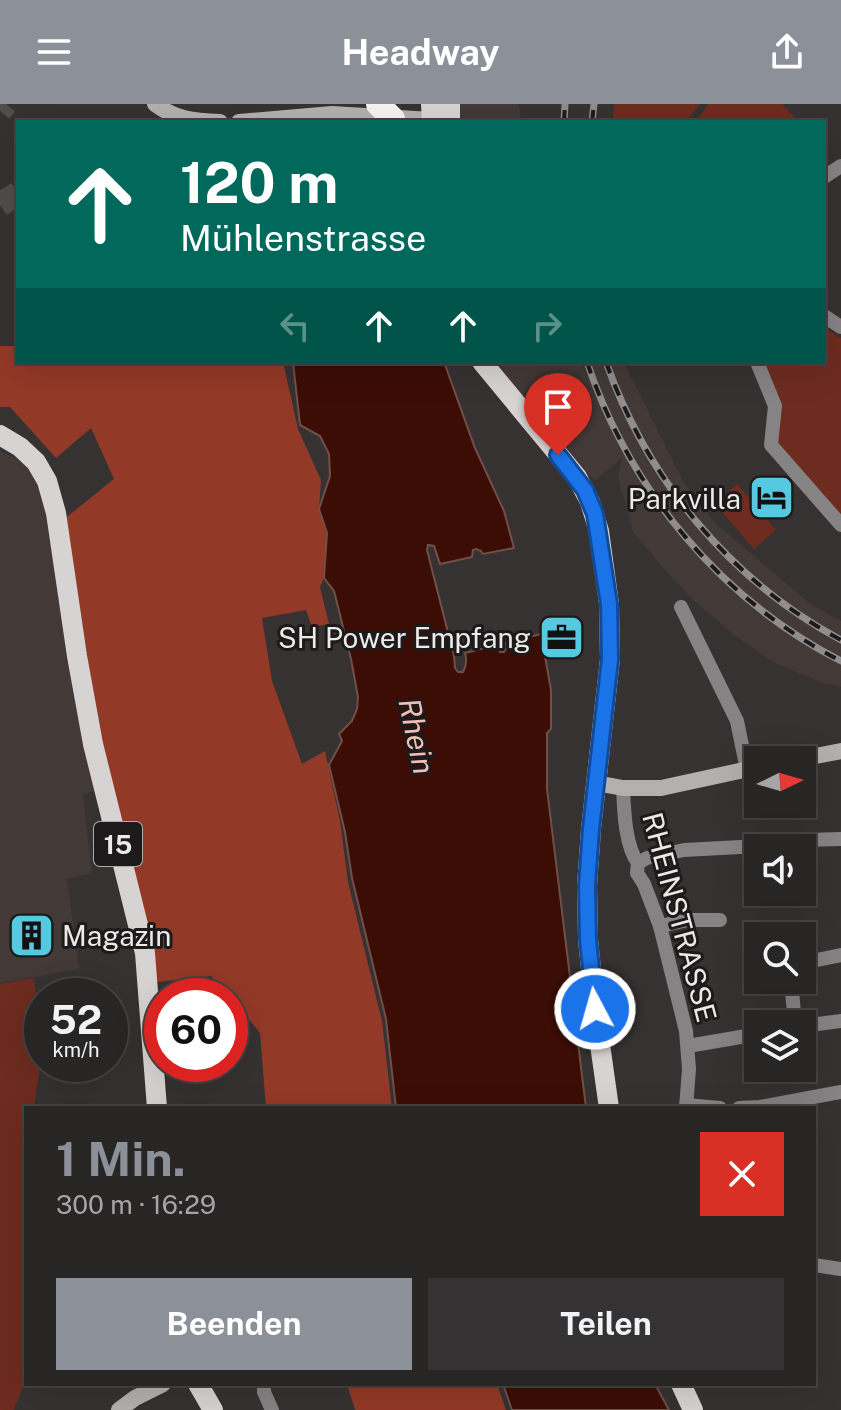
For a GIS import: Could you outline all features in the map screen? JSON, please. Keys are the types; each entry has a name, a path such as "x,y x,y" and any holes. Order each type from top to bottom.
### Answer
{"main road":[{"path":"484,364 577,477 595,514 611,635 587,876 588,939 609,1106"},
{"name":"15","path":"0,435 20,447 36,462 52,495 93,744 145,953 157,1106"},
{"path":"199,1386 213,1410"},
{"path":"682,1386 693,1410"}],"street":[{"path":"160,108 186,120"},
{"path":"258,120 306,115 441,115"},
{"path":"758,364 775,406 771,445 841,525"},
{"path":"681,607 737,721 746,746"},
{"path":"816,756 841,751"},
{"path":"596,783 623,788 661,788 744,770"},
{"name":"RHEINSTRASSE","path":"623,788 632,855 638,863 637,873 660,926 688,1046 686,1106"},
{"path":"638,863 684,850 841,839"},
{"path":"660,926 688,920 720,920"},
{"path":"816,960 841,955"},
{"path":"816,1024 841,1021"},
{"path":"688,1046 744,1036"},
{"path":"765,1106 841,1092"},
{"path":"816,1265 841,1269"},
{"path":"119,1410 159,1386"},
{"path":"264,1386 272,1410"}],"shaded area":[{"path":"459,104 519,104 521,120 460,120"},
{"path":"614,104 700,104 687,120 613,120"},
{"path":"708,104 782,104 797,120 697,120"},
{"path":"826,328 841,338 841,517 776,445 762,364 826,364"},
{"path":"0,346 16,346 16,364 283,364 298,429 321,480 319,509 327,533 324,578 320,587 329,624 312,627 306,610 262,618 272,681 302,764 325,751 340,821 348,882 382,1021 392,1106 266,1106 260,1033 248,1018 248,978 147,978 58,524 114,479 91,428 56,458 10,407 0,407"},
{"path":"491,364 582,364 587,378 584,364 623,364 684,483 716,524 812,605 841,621 841,687 820,682 775,663 733,634 694,601 633,532 618,477 622,458 596,480 573,466"},
{"path":"0,451 41,470 104,787 83,795 92,873 67,879 79,969 0,983"},
{"path":"737,484 776,530 754,549 715,504"},
{"path":"24,980 24,1082 38,1082 34,1106 24,1106 24,1383 14,1410 0,1410 0,984"},
{"path":"348,1386 498,1386 506,1410 355,1410"}],"water":[{"name":"Rhein","path":"293,364 445,364 475,448 504,511 514,548 483,554 476,549 472,557 440,564 434,546 428,545 427,550 458,672 463,672 465,667 465,653 497,645 500,652 504,652 506,643 541,634 551,690 547,789 586,1106 396,1106 386,1019 329,765 342,741 339,734 352,721 358,697 334,591 324,578 327,533 319,509 330,476 329,454 320,436 300,425"},
{"path":"504,1386 656,1386 669,1410 512,1410"}],"pier":[{"path":"167,104 209,110 276,104 357,104 361,120 177,120"}],"tunnel":[{"path":"0,111 6,104"},
{"path":"0,205 16,194"}],"railway":[{"path":"564,120 565,104"},
{"path":"592,120 594,104"},
{"path":"588,364 605,409 628,454 654,497 685,536 719,573 756,606 797,636 841,661"},
{"path":"607,364 645,447 698,523 763,588 841,640"}],"place":[{"name":"Parkvilla","path":"772,498"},
{"name":"SH Power Empfang","path":"562,637"},
{"name":"Magazin","path":"31,935"}],"route":[{"path":"558,455 577,477 595,514 609,604 610,659 587,886 588,939 595,1009"}]}
